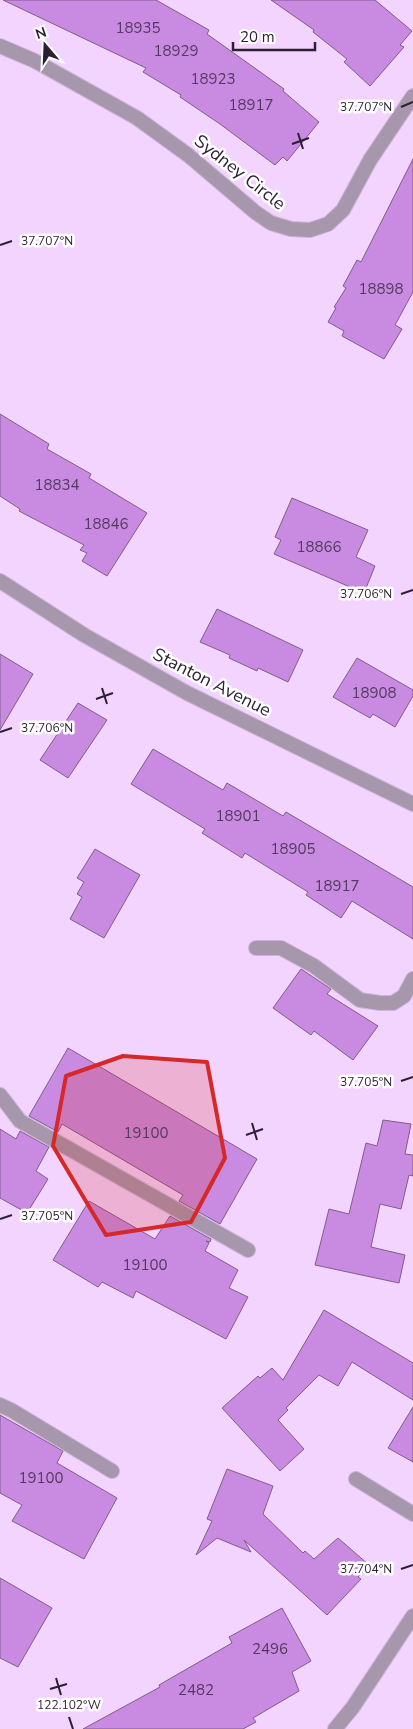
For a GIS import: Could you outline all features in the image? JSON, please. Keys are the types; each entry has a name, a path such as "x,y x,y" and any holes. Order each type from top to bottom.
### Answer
{"street":[{"name":"Sydney Circle","path":"0,46 35,61 136,118 188,154 255,212 271,223 291,229 310,230 328,224 343,210 370,160 413,96"},
{"name":"Stanton Avenue","path":"0,581 84,635 187,693 413,804"},
{"path":"256,948 281,948 314,966 360,1000 393,1003 404,996 413,979"},
{"path":"0,1095 20,1121 248,1250"},
{"path":"0,1405 112,1471"},
{"path":"356,1479 413,1514"},
{"path":"336,1729 353,1707 413,1616"}],"highlighted area":[{"path":"123,1056 207,1062 225,1158 191,1222 106,1235 53,1146 66,1076"}],"building":[{"path":"3,0 156,0 209,30 207,34 284,89 283,91 319,122 287,161 283,157 275,165 180,97 181,95 143,72 146,68"},
{"path":"271,0 375,0 412,31 400,45 404,47 370,86 344,62 347,59 313,32 314,30"},
{"path":"413,159 413,292 395,325 402,329 384,359 342,336 344,331 328,322 336,308 334,307 346,288 343,286 357,260 361,262"},
{"path":"0,414 49,444 47,449 91,474 89,478 147,513 107,576 82,561 87,553 80,550 84,545 19,511 20,509 0,496"},
{"path":"292,498 368,530 356,557 375,566 364,593 274,554 281,540 275,537"},
{"path":"217,609 303,650 288,682 258,668 257,671 229,658 230,655 200,642"},
{"path":"0,654 33,674 0,730"},
{"path":"357,658 413,690 413,696 395,727 373,714 370,718 333,697"},
{"path":"78,703 107,720 68,778 40,760"},
{"path":"153,749 223,790 227,783 283,816 286,812 413,887 413,939 352,901 341,918 306,895 308,892 245,853 242,858 202,833 205,829 131,784"},
{"path":"95,849 140,875 104,938 70,919 82,897 77,894 84,882 77,878"},
{"path":"301,969 331,989 327,994 378,1026 353,1060 314,1031 311,1035 273,1008"},
{"path":"68,1048 257,1159 220,1224 179,1201 183,1195 62,1124 58,1132 29,1116"},
{"path":"383,1120 411,1124 405,1154 413,1155 413,1176 409,1175 401,1209 380,1204 371,1247 405,1255 399,1283 315,1265 329,1209 349,1214 366,1143 377,1146"},
{"path":"0,1129 16,1139 20,1131 49,1147 36,1171 48,1179 27,1213 0,1198"},
{"path":"89,1201 155,1239 170,1216 211,1239 210,1242 206,1241 209,1243 205,1251 238,1270 229,1288 248,1297 226,1339 136,1291 133,1298 102,1282 98,1287 53,1260"},
{"path":"324,1310 413,1363 413,1400 352,1362 338,1386 319,1375 286,1408 288,1410 278,1420 304,1449 280,1471 222,1408 258,1376 260,1378 272,1368 283,1380"},
{"path":"413,1407 413,1462 388,1448"},
{"path":"0,1415 63,1451 57,1463 117,1498 84,1559 12,1521 22,1505 0,1493"},
{"path":"227,1469 273,1486 263,1514 303,1553 305,1551 314,1559 338,1538 369,1565 358,1577 361,1579 327,1615 244,1540 251,1552 217,1538 196,1555 212,1521 207,1519"},
{"path":"0,1578 52,1608 18,1667 0,1658"},
{"path":"282,1608 311,1661 292,1672 299,1691 253,1718 256,1722 243,1729 83,1729 160,1687 159,1685 232,1643 229,1637"}]}
